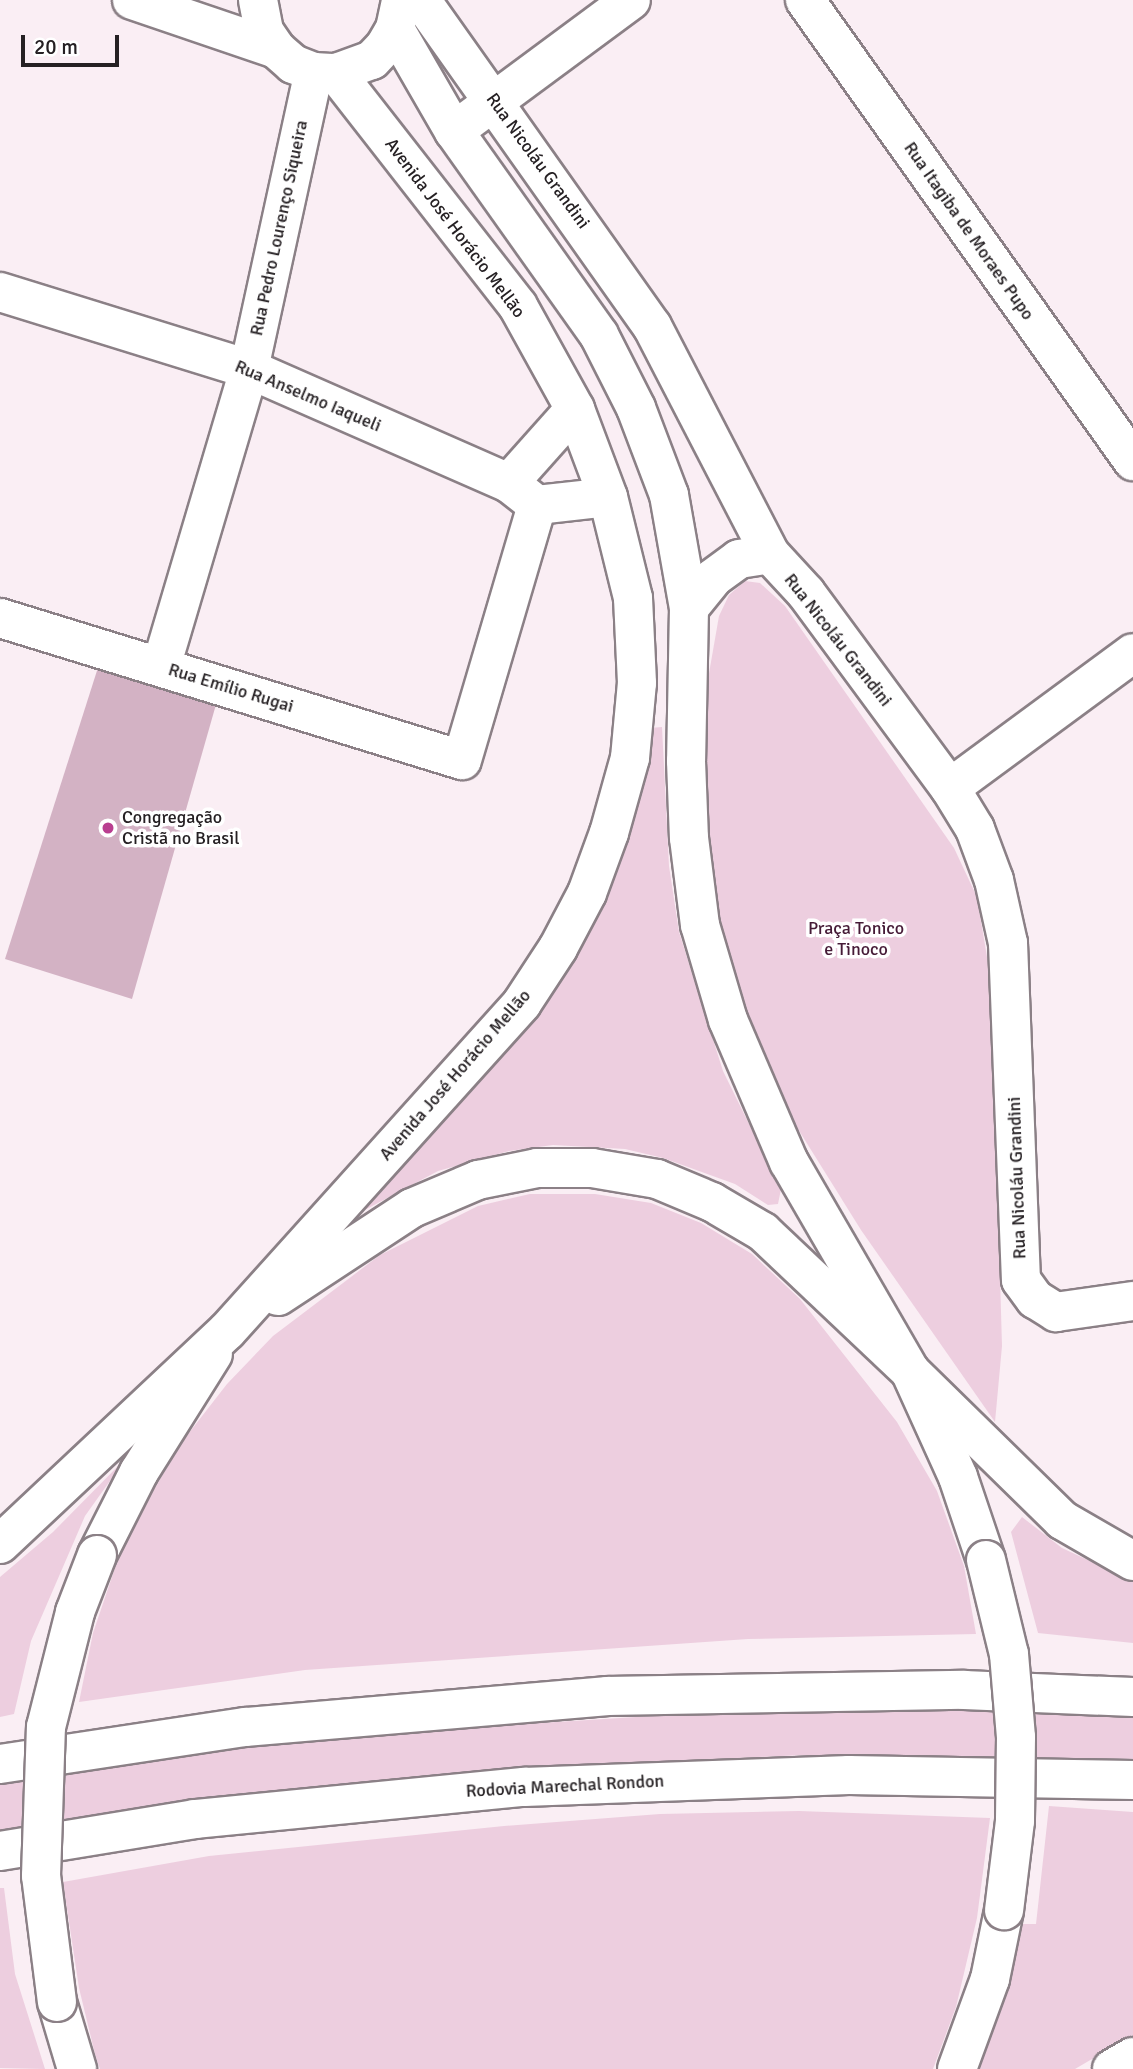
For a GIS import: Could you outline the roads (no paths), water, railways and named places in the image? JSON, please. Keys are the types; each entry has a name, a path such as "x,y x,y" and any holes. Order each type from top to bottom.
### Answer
{"main road":[{"path":"132,0 276,49"},
{"path":"258,0 264,31 276,49 293,64 325,73 372,60 398,15"},
{"name":"Rua Nicoláu Grandini","path":"421,0 652,326 769,554 806,593 950,788 975,829 994,880 1008,943 1021,1280 1035,1299 1056,1312 1133,1301"},
{"path":"454,131 631,0"},
{"name":"Rua Itagiba de Moraes Pupo","path":"805,0 1133,461"},
{"path":"398,15 454,131 599,335 636,408 669,495 689,608 688,812 700,925 728,1020 774,1130 911,1371 958,1477 986,1560 1009,1654 1016,1737 1015,1821 1004,1910 990,1979 957,2069"},
{"name":"Rua Pedro Lourenço Siqueira","path":"161,667 248,369 325,73"},
{"name":"Avenida José Horácio Mellão","path":"227,1331 522,1003 587,893 630,758 637,683 633,598 608,497 575,409 518,306 325,73"},
{"name":"Rua Anselmo Iaqueli","path":"0,292 248,369 523,494"},
{"path":"575,409 523,494 608,497"},
{"name":"Rua Emílio Rugai","path":"0,618 462,760 523,494"},
{"path":"689,608 713,578 739,559 769,554"},
{"path":"950,788 1133,653"},
{"path":"0,1544 227,1331 412,1208 478,1180 537,1168 592,1168 657,1179 712,1202 763,1232 911,1371 1062,1520 1133,1561"},
{"path":"77,2069 57,2002 41,1876 46,1727 75,1612 97,1555 139,1472 227,1331"},
{"path":"0,1764 246,1727 607,1696 964,1690 1133,1697"},
{"name":"Rodovia Marechal Rondon","path":"0,1851 195,1819 524,1787 849,1775 1133,1780"},
{"path":"1112,2069 1133,2057"}],"place":[{"name":"Congregação Cristã no Brasil","path":"108,828"}],"park label":[{"name":"Praça Tonico e Tinoco","path":"856,939"}]}
